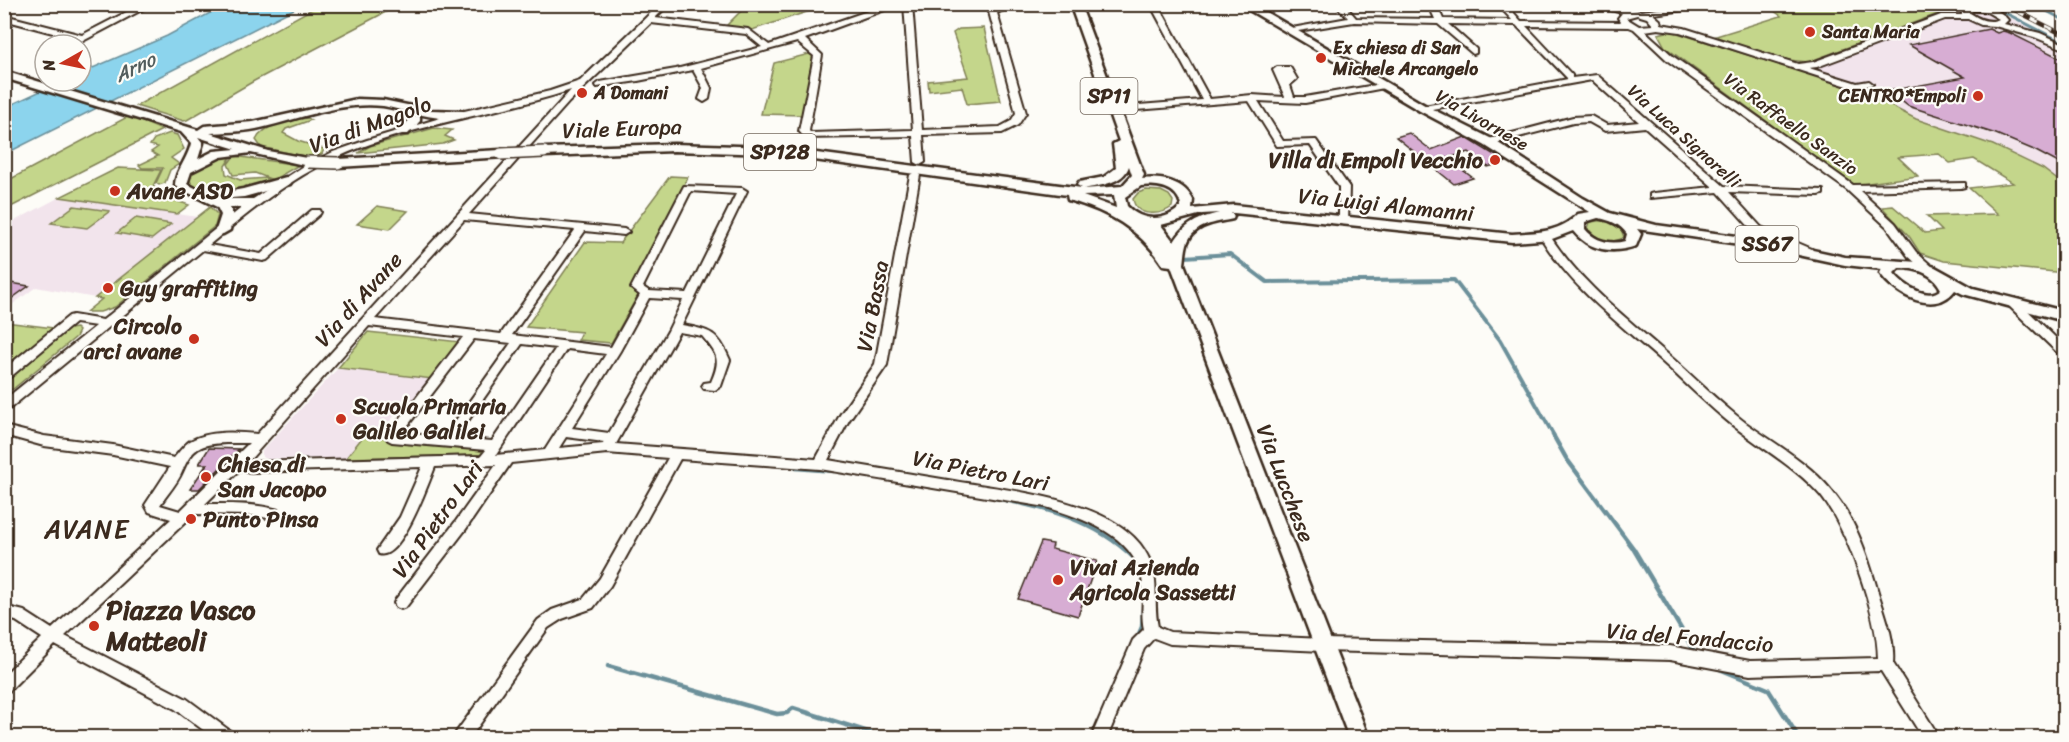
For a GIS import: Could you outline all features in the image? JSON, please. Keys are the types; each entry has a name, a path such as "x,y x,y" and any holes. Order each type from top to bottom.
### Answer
{"main road":[{"name":"SP11","path":"1075,4 1138,175 1119,197 1120,206"},
{"name":"Via Livornese","path":"1244,4 1424,109 1488,142 1572,197 1606,216"},
{"name":"SP128","path":"4,74 180,126"},
{"path":"180,126 208,130 233,129 357,102 409,107 430,118"},
{"path":"409,107 416,119"},
{"name":"SP128","path":"1014,183 1085,185 1095,184 1117,174 1122,169 1124,160 1113,120 1114,110"},
{"path":"404,132 416,119 463,114"},
{"path":"257,151 250,143 253,136 279,120"},
{"path":"180,126 197,143 196,155 181,177 181,186 203,196 225,201 254,203"},
{"name":"Viale Europa","path":"180,126 257,151 308,162 338,163 656,147 751,149 1072,190 1110,192 1128,187"},
{"path":"188,169 218,154 236,150 257,151"},
{"path":"225,201 286,181"},
{"path":"1128,187 1158,182 1181,192"},
{"name":"SP128","path":"1014,183 1102,206 1137,226 1152,238 1162,252 1191,304"},
{"name":"Viale Europa","path":"1072,190 1120,206"},
{"name":"Via Luigi Alamanni","path":"1181,192 1234,209"},
{"name":"Via Lucchese","path":"1181,192 1185,196 1187,206 1168,231 1170,246 1359,738"},
{"path":"223,230 227,215 225,201"},
{"name":"Via Lucchese","path":"1120,206 1129,215 1157,229 1170,246"},
{"name":"Via Luigi Alamanni","path":"1177,217 1202,210 1234,209 1480,236 1592,241"},
{"path":"1182,279 1179,247 1183,235 1192,227 1221,217 1270,213"},
{"name":"Via Livornese","path":"1577,225 1589,215 1606,216 1685,234 1735,239 1819,254 1878,273 1918,296 1989,297"},
{"path":"1144,221 1155,222 1177,217"},
{"path":"1620,220 1634,234 1631,243"},
{"path":"1577,225 1581,234 1592,241"},
{"name":"Via Luigi Alamanni","path":"1540,237 1577,225"},
{"name":"Via Livornese","path":"1592,241 1609,247 1618,247 1653,235 1685,234"},
{"name":"Via Livornese","path":"1848,262 1878,266 1914,265 1933,272 1968,291 2064,316"},
{"path":"1895,284 1887,273 1896,264"},
{"path":"1933,272 1946,283 1948,289 1942,296"}],"street":[{"path":"4,17 83,38 149,4"},
{"name":"Via di Avane","path":"4,686 53,637 237,465 566,100 665,4"},
{"path":"600,85 696,67 798,38 897,4"},
{"path":"908,4 920,162"},
{"path":"798,38 818,55 804,131 808,136 1002,130 1015,123 1021,113 993,15 995,10 1041,4"},
{"path":"1154,4 1207,101"},
{"path":"1339,4 1354,20"},
{"path":"1432,4 1440,21 1473,51"},
{"path":"1501,4 1569,77"},
{"path":"1655,25 1682,8 1693,4"},
{"path":"1978,4 2064,47"},
{"name":"Via Raffaello Sanzio","path":"1602,5 1637,13"},
{"name":"Via Raffaello Sanzio","path":"1602,5 1627,21 1653,43 1851,188 1883,217 1919,262 1933,272"},
{"path":"1627,21 1637,13 1682,8"},
{"path":"1788,64 1814,65 1944,17 1969,10 1990,11"},
{"path":"1969,10 1995,24 2037,35"},
{"path":"1637,13 1655,25"},
{"path":"1995,24 2003,22 2003,18"},
{"path":"650,20 748,32 767,47"},
{"path":"1292,30 1354,20 1518,24 1627,21 1681,30 1857,86 1869,84"},
{"path":"1653,43 1655,25"},
{"path":"696,67 707,88 704,99"},
{"name":"Via Luca Signorelli","path":"1424,109 1594,77 1721,189 1749,222 1770,236 1819,254"},
{"name":"Via di Magolo","path":"463,114 553,93 584,82"},
{"path":"1285,84 1290,99"},
{"path":"1114,110 1252,98 1331,97 1384,85"},
{"path":"553,93 566,100"},
{"path":"1252,98 1280,144 1313,142 1344,186 1344,221"},
{"name":"Via di Magolo","path":"519,101 542,103 566,100"},
{"path":"542,103 550,111 551,117"},
{"name":"Via di Magolo","path":"4,407 254,203 286,181 336,154 404,132 430,118"},
{"path":"1488,142 1573,120 1591,118 1605,128 1647,123"},
{"name":"Via Bassa","path":"820,464 844,418 880,365 915,175"},
{"path":"1851,188 1961,185"},
{"path":"563,432 610,443 675,328 742,191 688,189 637,288 646,294 690,297"},
{"path":"1654,196 1721,189 1819,192"},
{"path":"201,247 263,258 316,212"},
{"path":"460,216 624,232"},
{"path":"1735,239 1751,233 1749,222"},
{"path":"504,338 582,228"},
{"path":"1540,237 1568,271 1618,317 1739,423 1810,477 1827,493 1848,526 1863,564 1880,619 1885,664 1932,738"},
{"path":"1896,264 1905,258 1906,251 1902,240"},
{"path":"549,454 614,351 646,294"},
{"path":"2013,303 2064,352"},
{"path":"4,376 73,320 106,324"},
{"path":"366,322 614,351"},
{"path":"675,328 705,333 719,348 724,360 723,367 716,386 708,386"},
{"name":"Via Pietro Lari","path":"471,334 392,437 495,446"},
{"path":"446,443 519,340"},
{"path":"486,461 564,345"},
{"path":"4,430 44,441 120,452 177,464"},
{"path":"261,439 248,437 195,444 177,464 176,471 152,505 154,508 188,513 251,510 273,513"},
{"name":"Via Pietro Lari","path":"237,465 250,467 486,461 549,454 610,443 676,454 820,464 1046,502 1103,523 1130,542 1146,568 1149,580 1149,620 1152,631"},
{"path":"460,738 543,624 557,614 588,604 605,582 676,454"},
{"name":"Via Pietro Lari","path":"401,603 461,525 507,459"},
{"name":"Via Pietro Lari","path":"384,550 392,541 410,509 431,462"},
{"path":"4,612 19,615 53,637 181,704 227,738"},
{"path":"1099,738 1138,645 1152,631 1159,635 1184,640 1323,645"},
{"name":"Via del Fondaccio","path":"1323,645 1670,653 1750,668 1885,664"}],"shaded area":[{"path":"1967,5 1985,5 2064,44 2064,184 2042,168 1995,145 1917,119 1859,88 1794,68"},
{"path":"60,197 198,217 95,298 36,287 5,310 5,226"},
{"name":"Scuola Primaria Galileo Galilei","path":"338,368 433,379 414,405 403,404 380,435 365,434 346,458 266,459 262,457 262,451"}],"green space":[{"path":"319,5 399,5 254,81 187,120 136,106"},
{"path":"747,5 810,5 810,7 819,8 752,30 726,26"},
{"name":"Santa Maria","path":"1766,5 1962,5 1808,62 1788,60 1713,37 1781,16"},
{"path":"984,28 1001,101 967,104 962,87 929,91 928,81 968,77 953,33 959,29"},
{"path":"1671,31 1860,90 1916,119 1993,145 2043,169 2064,185 2064,273 1944,261 1920,253 1909,236 1882,207 1893,206 1925,233 1942,231 1927,216 1998,214 1969,188 2013,183 1974,159 1950,163 1939,154 1898,157 1918,176 1854,185 1665,47 1658,34"},
{"path":"809,54 814,57 803,115 761,114 774,63"},
{"path":"129,116 162,130 5,210 5,182"},
{"path":"308,118 311,120 286,129 283,133 298,141 324,149 322,154 312,158 261,147 256,140 271,127"},
{"path":"434,128 452,130 445,136 454,140 443,144 358,153 370,146"},
{"path":"170,133 177,135 184,149 171,158 179,164 170,170 165,183 159,185 156,183 163,168 142,168 139,165 158,156 151,152 158,147 150,145 154,139"},
{"path":"233,154 225,166 226,174 240,180 266,178 270,182 251,188 224,192 201,190 193,185 189,176 203,164"},
{"path":"234,156 299,165 273,180 255,173 233,175 228,164"},
{"name":"Avane ASD","path":"118,168 161,170 153,186 168,198 189,205 177,214 60,197"},
{"path":"670,176 688,177 630,289 638,295 611,343 578,340 582,332 526,327 585,242 620,243"},
{"path":"1146,190 1161,191 1169,195 1173,201 1172,207 1161,212 1143,212 1135,205 1133,199 1138,193"},
{"path":"74,206 110,211 87,228 51,223"},
{"path":"377,206 408,211 390,229 357,224"},
{"path":"210,207 218,215 215,226 115,307 100,312 86,312 102,299 95,298"},
{"path":"136,218 171,224 152,239 117,233"},
{"path":"1605,220 1620,227 1624,237 1614,241 1604,240 1595,236 1588,228 1590,222"},
{"path":"5,322 54,328 5,366"},
{"path":"76,328 79,331 76,337 13,389 5,391 5,382 69,329"},
{"path":"368,332 461,342 433,379 338,368"},
{"path":"365,434 486,448 482,455 346,458"}],"water":[{"name":"Arno","path":"225,5 302,5 5,154 4,108 36,93 93,93 93,68 167,36"}],"building":[{"name":"CENTRO*Empoli","path":"1989,29 1997,33 2003,31 2010,33 2064,60 2064,166 1996,134 1908,106 1883,92 1965,77 1909,45"},
{"name":"Villa di Empoli Vecchio","path":"1409,133 1431,150 1465,137 1506,162 1488,167 1469,152 1447,158 1473,178 1454,184 1396,137"},
{"path":"4,282 29,286 4,304"},
{"name":"Chiesa di San Jacopo","path":"209,448 239,449 199,489 190,489 207,464 199,464"},
{"name":"Vivai Azienda Agricola Sassetti","path":"1041,542 1053,544 1052,549 1097,561 1078,616 1018,599"}],"waterway":[{"path":"1988,4 2064,43"},
{"path":"2033,4 2064,20"},
{"path":"1185,257 1230,254 1267,282 1454,280 1500,340 1554,436"},
{"path":"1553,435 1566,458 1633,548 1693,649"},
{"path":"796,468 834,471"},
{"path":"995,498 1052,511 1087,525 1119,545 1134,558"},
{"path":"1138,636 1142,627 1143,609"},
{"path":"608,666 777,714 787,713 793,708 887,738"},
{"path":"1717,668 1768,689 1799,738"}],"railway":[{"path":"2003,4 2064,35"}],"place":[{"name":"Santa Maria","path":"1810,32"},
{"name":"Ex chiesa di San Michele Arcangelo","path":"1321,58"},
{"name":"A Domani","path":"582,93"},
{"name":"CENTRO*Empoli","path":"1978,96"},
{"name":"Villa di Empoli Vecchio","path":"1495,160"},
{"name":"Avane ASD","path":"115,191"},
{"name":"Guy graffiting","path":"108,288"},
{"name":"Circolo arci avane","path":"194,339"},
{"name":"Scuola Primaria Galileo Galilei","path":"341,419"},
{"name":"Chiesa di San Jacopo","path":"206,477"},
{"name":"Punto Pinsa","path":"191,519"},
{"name":"Vivai Azienda Agricola Sassetti","path":"1058,580"},
{"name":"Piazza Vasco Matteoli","path":"94,626"}],"district":[{"name":"AVANE","path":"87,529"}]}
